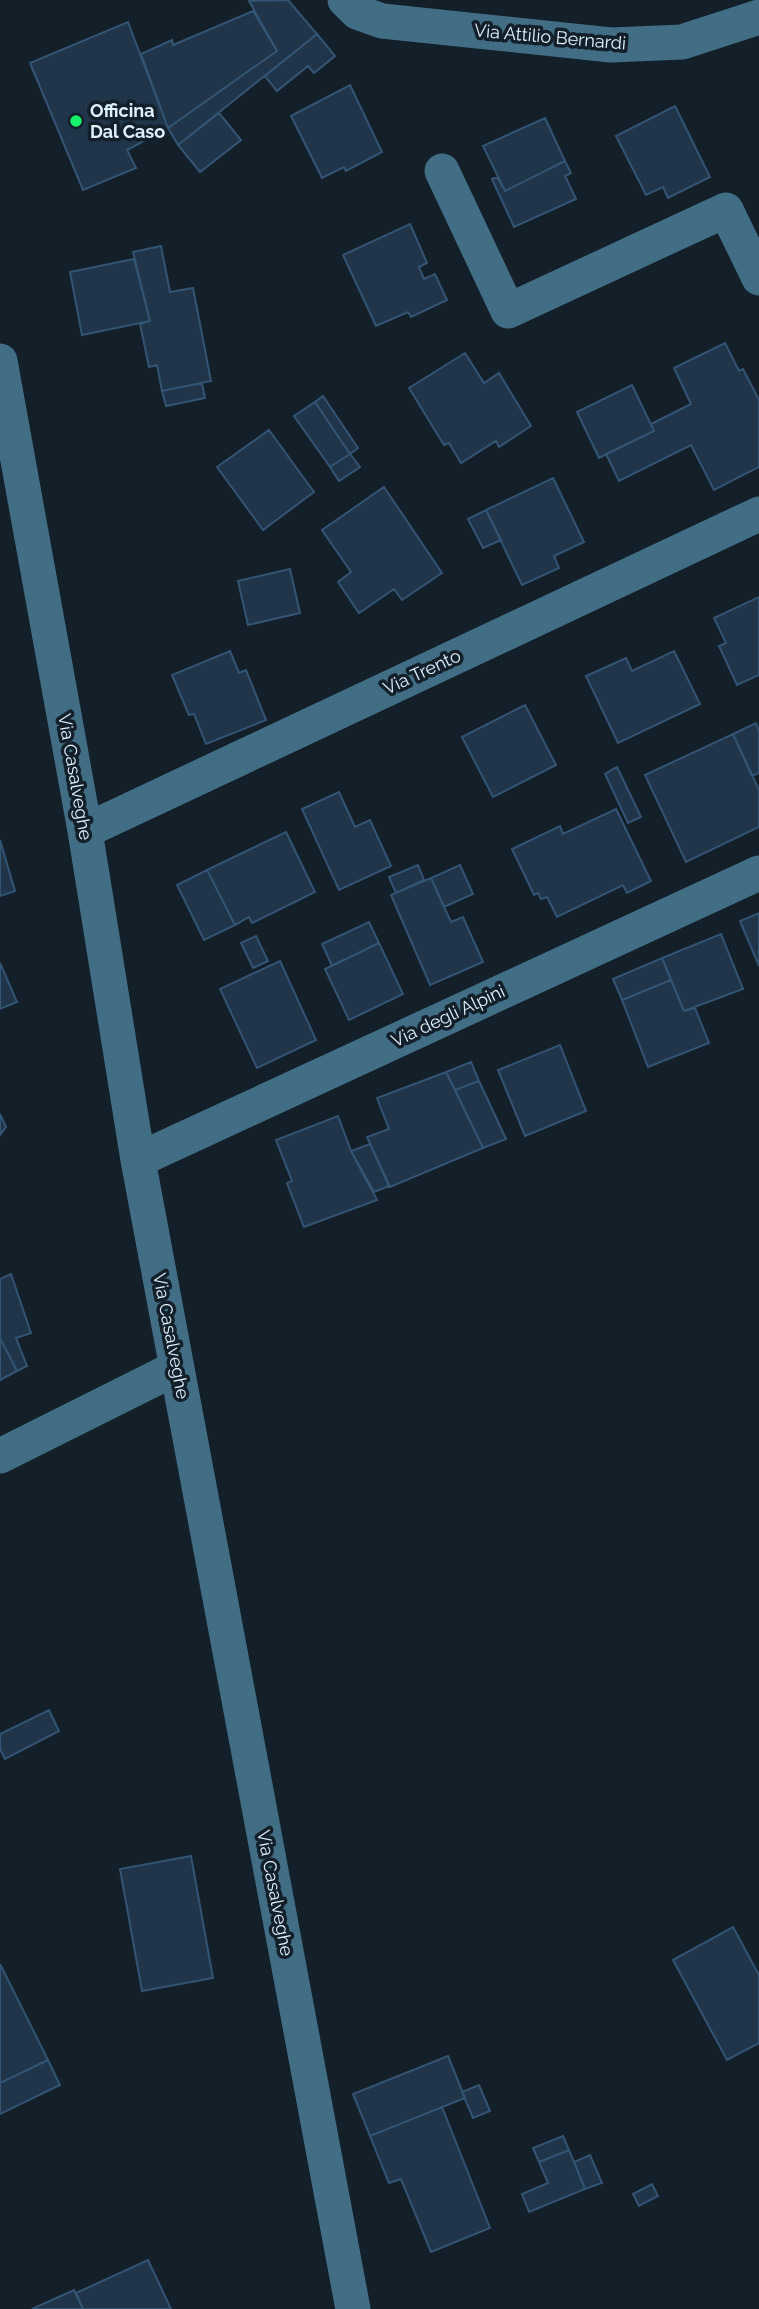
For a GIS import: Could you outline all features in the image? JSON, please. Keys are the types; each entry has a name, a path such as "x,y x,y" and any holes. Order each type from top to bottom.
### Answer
{"street":[{"name":"Via Attilio Bernardi","path":"345,0 357,12 382,21 611,44 682,42 759,17"},
{"path":"442,171 508,311 726,210 759,278"},
{"name":"Via Casalveghe","path":"0,361 85,831 138,1160 353,2309"},
{"name":"Via Trento","path":"85,831 759,514"},
{"name":"Via degli Alpini","path":"138,1160 759,873"},
{"path":"0,1456 176,1368"}],"building":[{"path":"288,0 317,34 178,145 168,128 277,51 249,1"},
{"path":"253,11 277,51 168,128 141,54 172,40 173,45"},
{"path":"128,22 168,128 127,150 136,168 83,190 30,63"},
{"path":"317,34 335,56 314,73 308,66 277,91 265,76"},
{"path":"350,85 382,152 346,171 344,167 322,178 291,116"},
{"path":"675,106 710,177 668,198 663,187 646,195 616,136"},
{"path":"219,113 241,140 200,172 178,145"},
{"path":"545,118 565,161 505,191 483,146"},
{"path":"565,161 571,173 565,176 576,199 514,227 492,179 497,177 505,191"},
{"path":"410,224 427,263 419,267 424,279 435,274 447,300 411,317 408,312 376,326 343,255"},
{"path":"161,246 170,292 193,288 211,381 162,391 157,365 149,367 140,324 150,321 133,252"},
{"path":"134,259 150,321 82,335 70,272"},
{"path":"725,343 739,371 743,369 759,400 759,467 714,490 691,445 619,481 606,454 654,431 651,424 691,404 674,368"},
{"path":"465,353 484,383 499,373 531,426 499,447 496,441 461,463 449,443 444,445 409,388"},
{"path":"202,383 205,398 166,406 162,391"},
{"path":"632,385 654,431 599,458 577,412"},
{"path":"323,396 358,448 350,454 315,402"},
{"path":"315,402 350,454 330,467 294,416"},
{"path":"269,430 314,492 263,530 217,467"},
{"path":"350,454 360,467 339,481 330,467"},
{"path":"553,478 584,542 554,556 559,568 522,585 486,510"},
{"path":"384,487 442,573 402,600 394,589 359,613 338,582 351,572 322,530"},
{"path":"486,510 501,540 483,548 468,519"},
{"path":"290,569 300,613 248,625 238,581"},
{"path":"759,597 759,675 737,685 719,646 726,643 714,618"},
{"path":"230,651 239,673 246,670 266,720 206,744 194,714 189,715 172,675"},
{"path":"674,651 700,704 618,743 586,676 626,658 632,671"},
{"path":"525,705 556,765 493,797 462,737"},
{"path":"756,723 759,731 759,773 752,776 733,734"},
{"path":"733,734 759,790 759,827 686,862 645,775"},
{"path":"617,767 641,817 628,823 605,774"},
{"path":"339,792 355,827 370,820 391,866 339,890 302,809"},
{"path":"616,809 651,881 627,893 623,885 557,917 547,897 541,899 538,893 534,895 512,849 560,826 563,834"},
{"path":"286,832 315,892 252,923 249,917 235,925 207,870"},
{"path":"0,840 15,891 0,896"},
{"path":"418,865 424,880 396,893 389,877"},
{"path":"460,865 473,894 444,907 431,878"},
{"path":"207,870 235,925 204,940 177,885"},
{"path":"431,878 451,922 463,917 483,962 430,985 391,895"},
{"path":"759,913 759,966 740,921"},
{"path":"369,922 379,943 332,966 322,944"},
{"path":"721,934 743,989 684,1011 662,958"},
{"path":"256,936 268,961 253,968 241,943"},
{"path":"379,943 403,994 349,1020 325,969"},
{"path":"662,958 671,980 622,1000 613,979"},
{"path":"280,961 316,1040 257,1068 220,989"},
{"path":"0,963 17,1002 0,1009"},
{"path":"671,980 684,1011 695,1008 709,1043 648,1067 622,1000"},
{"path":"560,1045 586,1111 525,1136 498,1070"},
{"path":"471,1062 479,1081 455,1090 446,1072"},
{"path":"446,1072 483,1148 390,1187 367,1137 389,1129 377,1098"},
{"path":"479,1081 506,1139 483,1148 455,1090"},
{"path":"0,1114 6,1127 0,1135"},
{"path":"338,1116 351,1151 377,1200 304,1227 287,1183 292,1181 276,1140"},
{"path":"370,1144 389,1186 374,1192 351,1151"},
{"path":"11,1274 31,1333 16,1338 27,1366 17,1371 0,1338 0,1279"},
{"path":"0,1338 17,1371 0,1380"},
{"path":"49,1710 59,1731 5,1759 0,1749 0,1734"},
{"path":"191,1856 213,1978 142,1991 120,1869"},
{"path":"733,1927 759,1975 759,2043 727,2060 673,1960"},
{"path":"0,1964 48,2060 0,2083"},
{"path":"448,2056 465,2098 370,2136 353,2094"},
{"path":"48,2060 60,2085 0,2114 0,2083"},
{"path":"479,2085 490,2111 473,2118 462,2092"},
{"path":"442,2107 490,2228 431,2252 401,2179 389,2183 370,2136"},
{"path":"563,2136 569,2150 539,2162 533,2148"},
{"path":"569,2150 585,2189 529,2212 522,2194 548,2183 539,2162"},
{"path":"590,2155 602,2183 585,2189 574,2162"},
{"path":"652,2184 658,2196 639,2206 633,2194"},
{"path":"148,2260 171,2309 83,2309 76,2293"},
{"path":"74,2290 83,2309 32,2309"}],"place":[{"name":"Officina Dal Caso","path":"76,121"}]}
